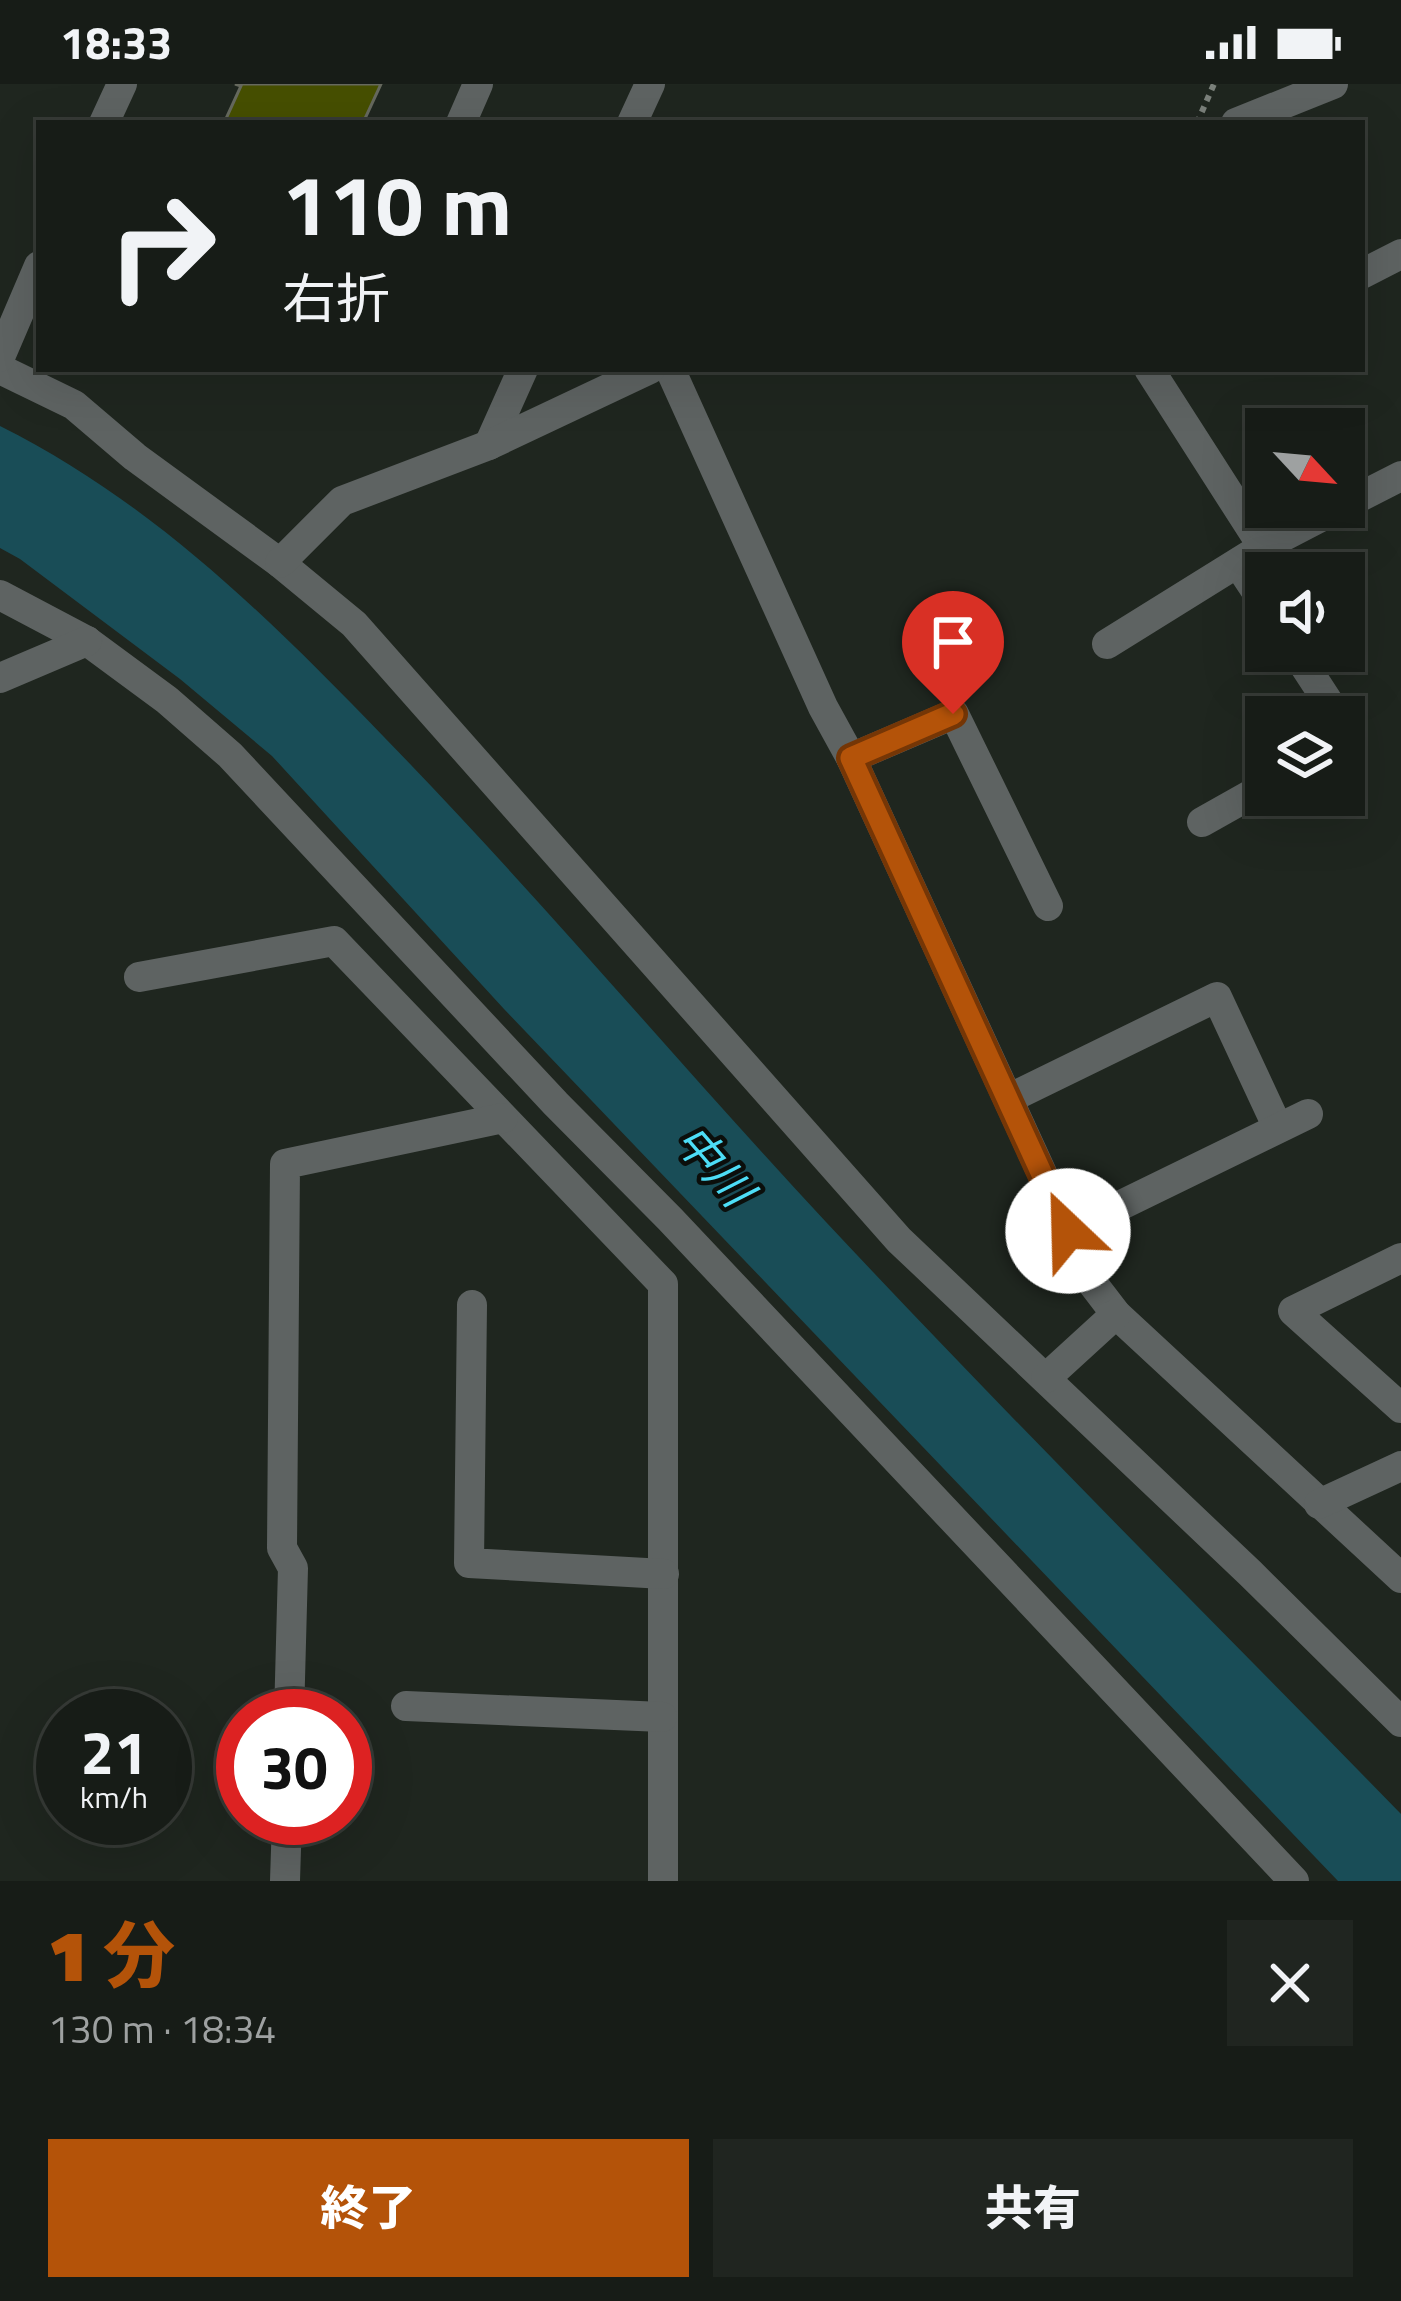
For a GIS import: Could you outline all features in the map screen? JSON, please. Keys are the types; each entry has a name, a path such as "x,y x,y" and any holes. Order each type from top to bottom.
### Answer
{"street":[{"path":"105,120 122,84"},
{"path":"461,120 478,84"},
{"path":"633,120 650,84"},
{"path":"1243,120 1333,84"},
{"path":"1365,272 1401,254"},
{"path":"0,357 22,281"},
{"path":"0,369 74,405 354,624 899,1240 1401,1722"},
{"path":"489,445 522,372"},
{"path":"280,563 342,501 489,445 644,372"},
{"path":"671,372 1093,1284 1116,1314 1401,1579"},
{"path":"1160,372 1249,552"},
{"path":"1365,494 1401,476"},
{"path":"1258,552 1302,528"},
{"path":"1107,644 1245,560"},
{"path":"0,595 87,641 167,700 281,806 556,1104 1294,1881"},
{"path":"0,677 87,641"},
{"path":"851,758 953,714 1048,906"},
{"path":"1202,822 1245,798"},
{"path":"139,977 334,941 663,1284 663,1881"},
{"path":"1010,1098 1217,997 1279,1128"},
{"path":"1068,1231 1308,1114"},
{"path":"291,1689 293,1568 281,1548 285,1164 503,1118"},
{"path":"1401,1258 1293,1311 1401,1408"},
{"path":"472,1305 469,1563 664,1574"},
{"path":"1046,1378 1116,1314"},
{"path":"1319,1504 1401,1466"},
{"path":"406,1706 662,1717"},
{"path":"285,1881 286,1845"}],"path":[{"path":"1198,120 1214,84"}],"water":[{"name":"中川","path":"0,426 55,456 157,526 251,605 384,737 897,1297 1401,1814 1401,1881 1338,1881 504,1009 272,756 180,679 0,548"}],"building":[{"path":"235,84 381,84 364,120 225,120 241,86"}],"route":[{"path":"953,714 851,758 1068,1231"}]}
